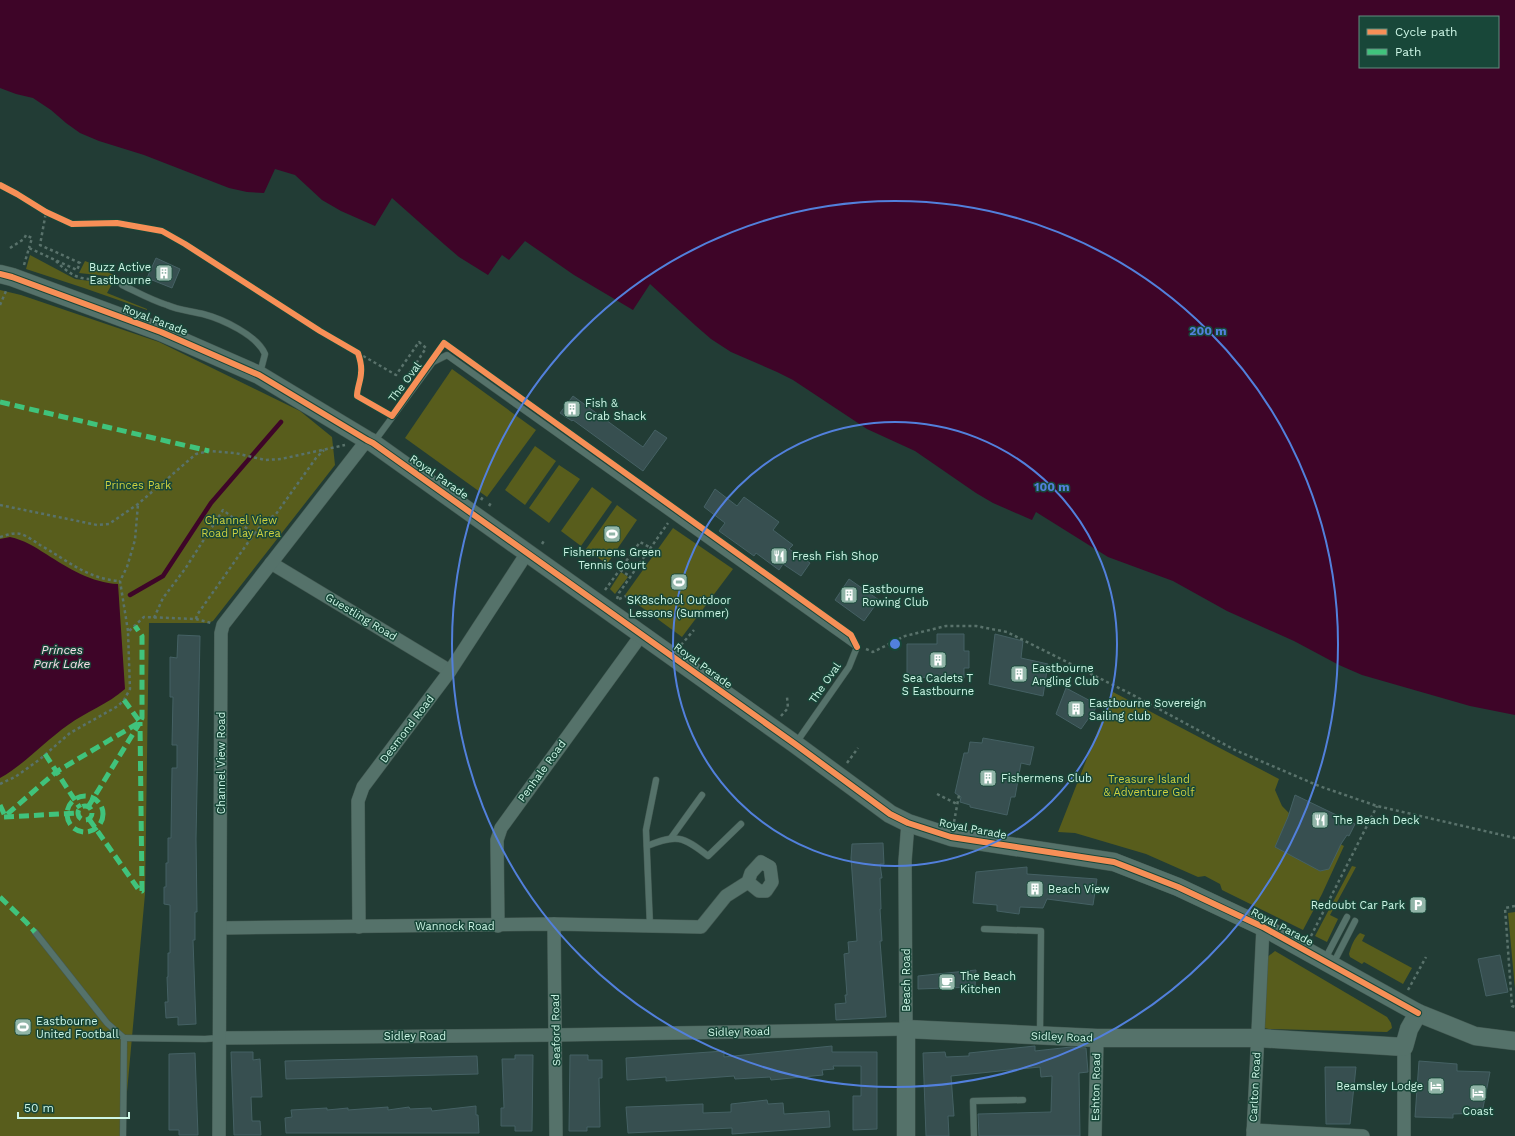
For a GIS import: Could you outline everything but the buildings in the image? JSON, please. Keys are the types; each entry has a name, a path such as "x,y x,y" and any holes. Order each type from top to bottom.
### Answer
{"street":[{"name":"Royal Parade","path":"0,274 12,277 161,332 259,375 370,441 534,549 642,634 890,814 908,823 951,837 1114,862 1178,887 1263,927 1329,962 1418,1013 1475,1036 1515,1041"},
{"path":"223,626 271,563 370,441"},
{"name":"Desmond Road","path":"359,927 358,801 363,787 450,671 534,549"},
{"name":"Guestling Road","path":"271,563 450,671"},
{"name":"Channel View Road","path":"219,1136 221,633 223,626"},
{"name":"Penhale Road","path":"498,926 497,840 501,828 642,634"},
{"name":"Beach Road","path":"906,1136 905,860 908,823"},
{"name":"Wannock Road","path":"221,928 498,926 554,924 701,927 726,896 748,882"},
{"name":"Seaford Road","path":"554,924 556,1136"},
{"name":"Royal Parade","path":"1258,1038 1263,927"},
{"path":"1404,1136 1404,1047 1409,1029 1418,1013"},
{"name":"Sidley Road","path":"219,1038 906,1030 1097,1038 1258,1038"},
{"name":"Eshton Road","path":"1095,1136 1097,1038"},
{"path":"1258,1038 1404,1047"},
{"name":"Carlton Road","path":"1253,1133 1258,1038"},
{"path":"1253,1133 1363,1136"}],"lane":[{"path":"122,285 167,306 203,314 220,320 250,337 262,348 265,354 259,375"},
{"name":"The Oval","path":"370,441 433,362 447,355 678,521 857,647 849,667 795,744"},
{"path":"650,926 646,830 656,780"},
{"path":"671,838 702,795"},
{"path":"647,846 664,839 678,838 696,846 708,856 741,824"},
{"path":"1329,962 1347,917"},
{"path":"1329,962 1355,922"},
{"path":"984,929 1041,931 1040,1036"},
{"path":"35,932 107,1023 124,1038 219,1038"},
{"path":"123,1136 124,1038"},
{"path":"974,1136 973,1101 1023,1100"}],"path":[{"path":"40,208 53,215"},
{"path":"29,248 77,270 80,263 40,245 46,212"},
{"path":"10,248 24,239 26,235 32,238 22,271"},
{"path":"54,260 66,270 81,278 101,279 122,285"},
{"path":"352,349 396,375 419,342 426,348 405,380 415,386"},
{"path":"358,353 361,363"},
{"path":"0,505 97,525 109,524 138,504 196,454 209,451 234,453 265,460 281,459 370,441"},
{"path":"196,619 197,614 254,534 264,522 276,514 316,458 325,449"},
{"path":"480,501 484,495"},
{"path":"488,506 492,501"},
{"path":"0,784 15,777 33,764 70,733 118,706 124,700 130,689 128,632 120,581 127,567 135,540 138,504"},
{"path":"154,618 163,598 185,569 223,510 254,534"},
{"path":"626,596 617,599 668,523 675,524 678,521"},
{"path":"0,537 12,534 21,534 76,568 108,580 120,581"},
{"path":"534,549 545,539"},
{"path":"605,590 640,542 651,548"},
{"path":"620,570 631,577"},
{"path":"128,632 144,617 196,619 223,626"},
{"path":"857,647 873,652 905,636 946,626 976,626 1007,632 1131,694 1235,750 1320,786 1377,806 1515,838"},
{"path":"681,645 694,630"},
{"path":"781,717 788,708 787,697"},
{"path":"846,764 858,748"},
{"path":"936,794 957,804"},
{"path":"954,824 959,795"},
{"path":"1310,937 1377,806"},
{"path":"1515,906 1505,908 1512,1006 1515,1007"},
{"path":"1408,990 1426,957"}],"green space":[{"path":"30,255 75,279 112,284 107,293 147,310 26,269"},
{"path":"85,261 98,266 116,277 115,279 106,276 79,273"},
{"name":"Princes Park","path":"0,290 21,295 159,342 300,411 332,437 335,465 213,621 208,623 149,623 145,894 123,1136 0,1136"},
{"path":"452,369 536,430 487,497 405,438"},
{"path":"535,446 556,461 525,505 505,490"},
{"name":"Fishermens Green Tennis Court","path":"559,465 580,479 549,523 529,508"},
{"name":"Fishermens Green Tennis Court","path":"592,487 612,502 581,546 561,531"},
{"name":"Fishermens Green Tennis Court","path":"617,505 637,520 607,564 586,549"},
{"name":"SK8school Outdoor Lessons (Summer)","path":"673,528 733,569 682,637 625,595"},
{"path":"621,572 628,577 615,594 610,589"},
{"name":"Treasure Island & Adventure Golf","path":"1113,692 1279,779 1275,790 1282,806 1289,813 1288,818 1344,846 1322,894 1303,930 1222,890 1220,884 1205,876 1198,877 1146,854 1075,833 1058,832"},
{"path":"1352,866 1356,867 1330,915 1338,919 1327,942 1315,936"},
{"path":"1515,912 1515,989 1508,913"},
{"path":"1360,933 1365,935 1362,941 1412,968 1403,984 1364,962 1362,964 1350,957 1349,954 1352,946 1356,937"},
{"path":"1275,951 1387,1017 1392,1028 1387,1032 1264,1028 1266,958"}],"water":[{"path":"0,0 1515,0 1515,715 1470,706 1362,675 1339,665 1294,641 1227,611 1173,581 1108,557 1036,512 1032,520 993,503 915,451 867,429 793,380 731,352 711,339 650,284 633,310 574,275 525,241 509,260 502,255 488,275 459,257 392,198 375,226 341,211 322,200 295,175 275,169 264,193 247,192 229,188 144,155 99,141 80,133 33,98 0,88"},
{"name":"Princes Park Lake","path":"10,537 29,544 80,574 99,581 118,584 125,689 68,725 26,760 0,778 0,539"}],"waterway":[{"path":"130,595 163,576 211,503 281,422"}],"marked path":[{"path":"0,402 209,451"},
{"path":"124,700 140,722 142,718 142,636 135,626"},
{"path":"0,805 5,816 56,772 140,722"},
{"path":"89,819 139,890 142,891 140,722"},
{"path":"88,807 139,724"},
{"path":"45,754 80,808"},
{"path":"89,796 98,801 102,807 103,814 102,821 98,827 89,832 81,832 72,827 68,821 67,810 72,801 78,797 89,796"},
{"path":"85,806 90,808 92,813 90,818 85,820 80,818 78,813 80,808 85,806"},
{"path":"4,817 78,813"},
{"path":"0,897 35,932"}],"cycle path":[{"path":"0,185 46,212 72,224 117,223 162,231 185,244 320,331 358,353 361,363 361,370 357,396 392,416 444,343 851,635 857,647"},
{"path":"0,274 12,277 161,332 259,375 373,443 795,744 890,814 908,823 951,837 1114,862 1178,887 1263,927 1418,1013"}],"place":[{"name":"Buzz Active Eastbourne","path":"164,273"},
{"name":"Fish & Crab Shack","path":"572,409"},
{"name":"Fishermens Green Tennis Court","path":"612,534"},
{"name":"Fresh Fish Shop","path":"779,556"},
{"name":"SK8school Outdoor Lessons (Summer)","path":"679,582"},
{"name":"Eastbourne Rowing Club","path":"849,595"},
{"name":"Sea Cadets T S Eastbourne","path":"938,660"},
{"name":"Eastbourne Angling Club","path":"1019,674"},
{"name":"Eastbourne Sovereign Sailing club","path":"1076,709"},
{"name":"Fishermens Club","path":"988,778"},
{"name":"The Beach Deck","path":"1320,820"},
{"name":"Beach View","path":"1035,889"},
{"name":"Redoubt Car Park","path":"1418,905"},
{"name":"The Beach Kitchen","path":"947,982"},
{"name":"Eastbourne United Football","path":"23,1027"},
{"name":"Beamsley Lodge","path":"1436,1086"},
{"name":"Coast","path":"1478,1093"}],"park label":[{"name":"Channel View Road Play Area","path":"241,526"}]}
